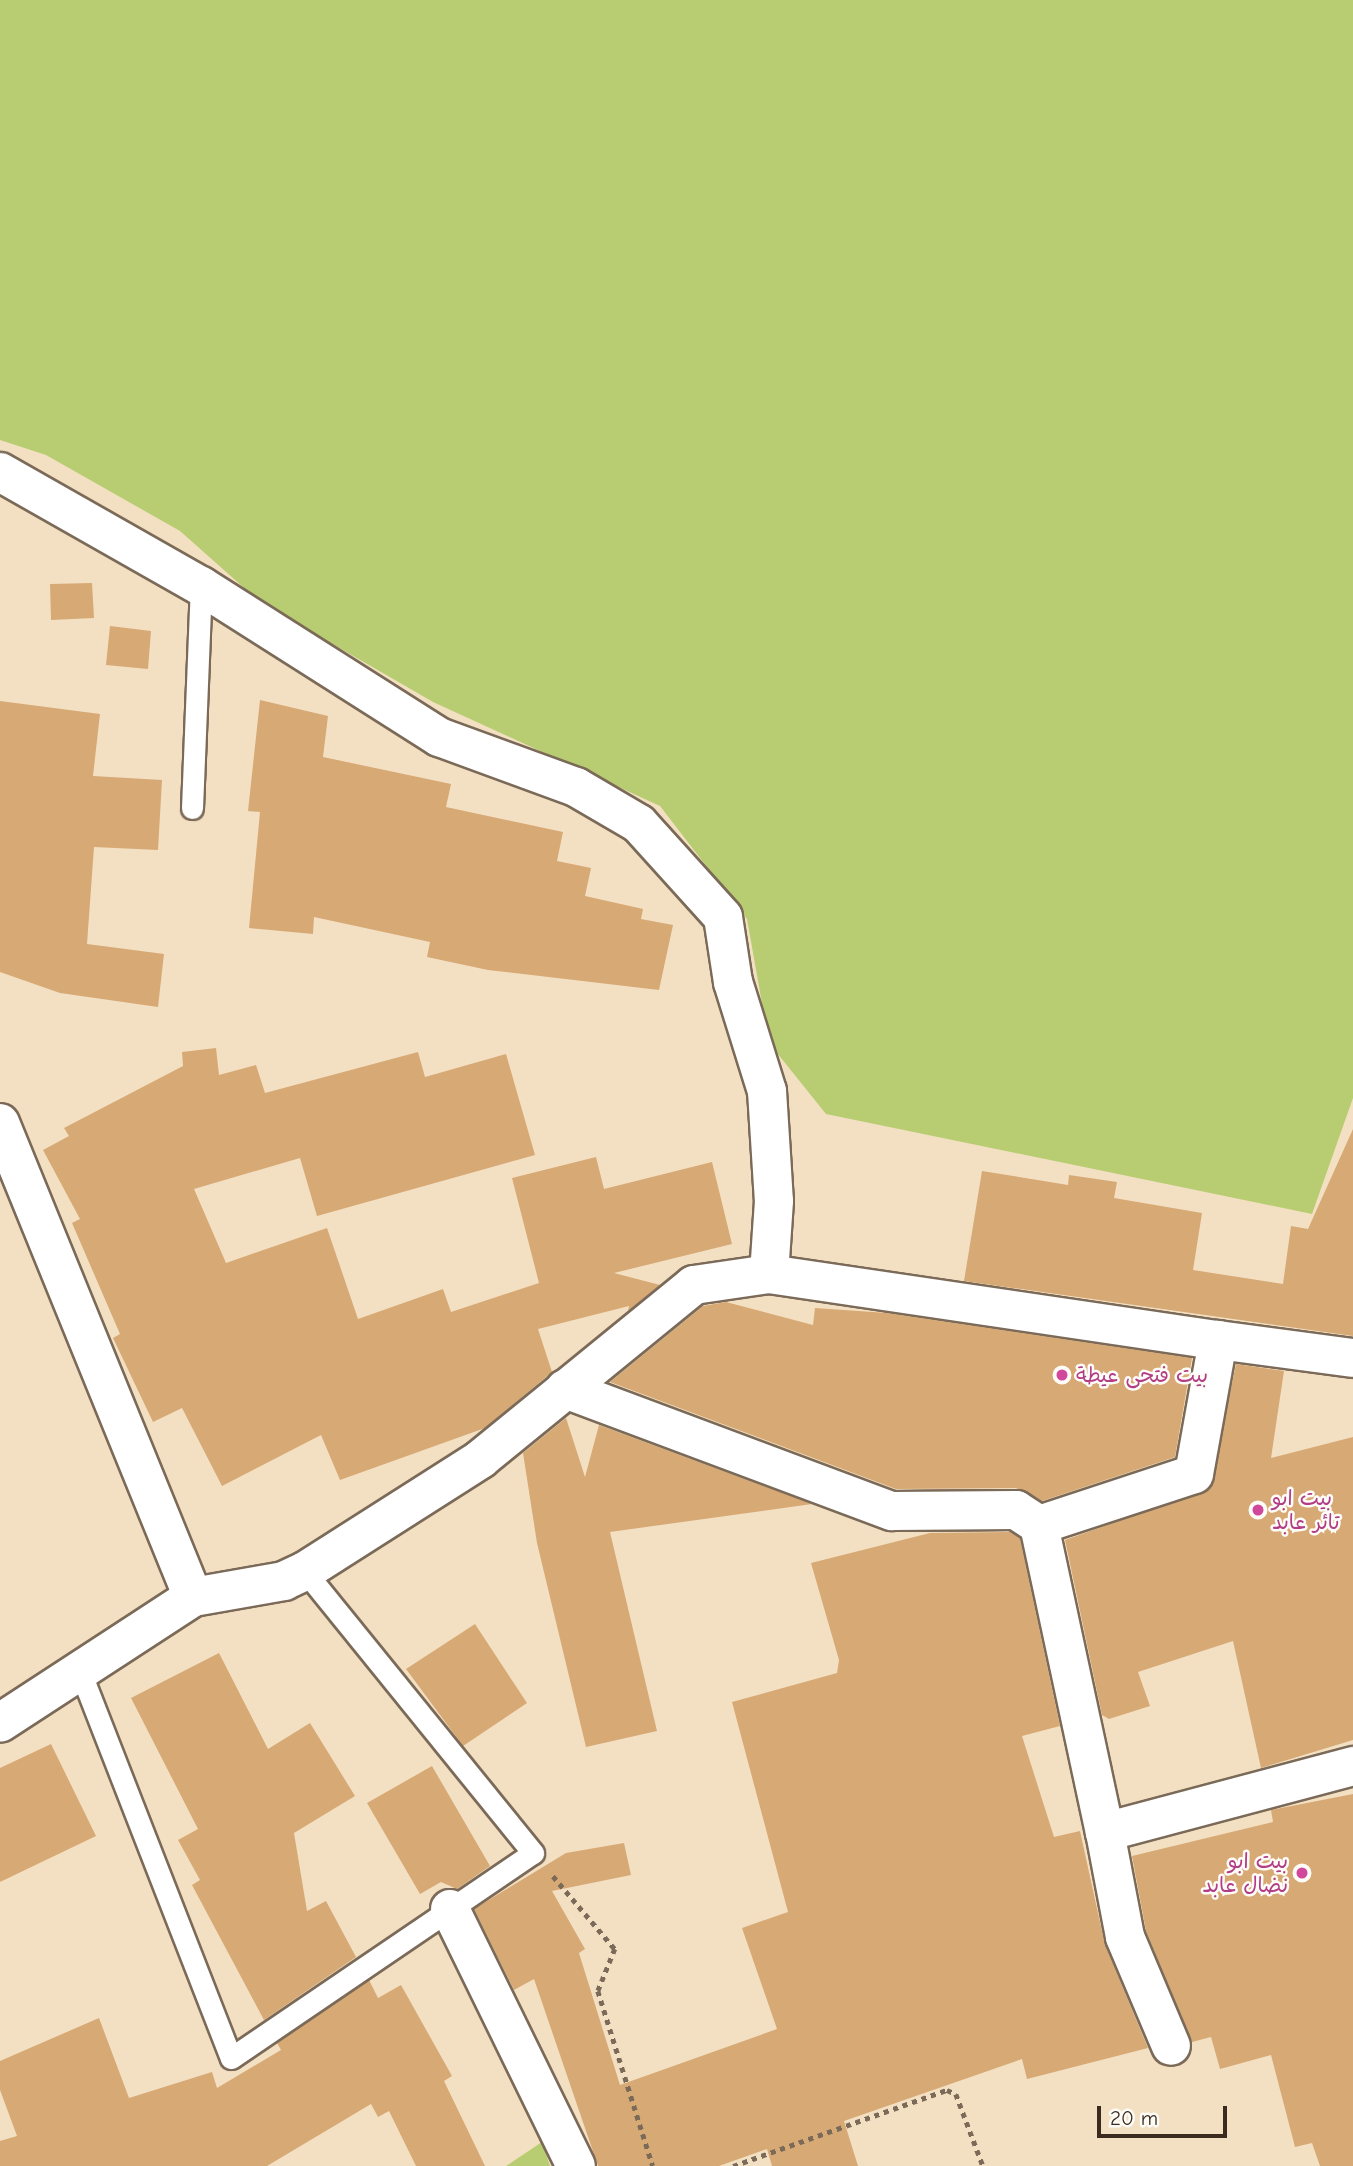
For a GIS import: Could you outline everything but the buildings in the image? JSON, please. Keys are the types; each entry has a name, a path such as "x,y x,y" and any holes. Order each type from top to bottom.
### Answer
{"street":[{"path":"0,472 201,586 439,737 576,787 639,824 723,918 733,982 767,1091 774,1201 769,1274"},
{"path":"0,1123 193,1597"},
{"path":"0,1723 193,1597 284,1581 304,1571 481,1459 694,1285 769,1274 1353,1358"},
{"path":"1039,1525 1194,1474 1218,1340"},
{"path":"565,1389 892,1511 1016,1510 1039,1525 1125,1937 1171,2046"},
{"path":"1105,1832 1353,1766"},
{"path":"450,1909 576,2166"}],"lane":[{"path":"192,808 201,586"},
{"path":"80,1671 231,2057 533,1853 304,1571"}],"path":[{"path":"533,1853 615,1949 598,1991 653,2166"},
{"path":"733,2166 947,2090 956,2094 983,2166"}],"green space":[{"path":"0,0 1353,0 1353,1098 1312,1214 826,1114 769,1043 747,919 660,806 433,702 260,602 180,531 46,455 0,440"},
{"path":"542,2142 550,2166 506,2166"}],"place":[{"name":"بيت فتحى عيطة","path":"1062,1375"},
{"name":"بيت ابو تائر عابد","path":"1258,1510"},
{"name":"بيت ابو نضال عابد","path":"1302,1873"}]}
